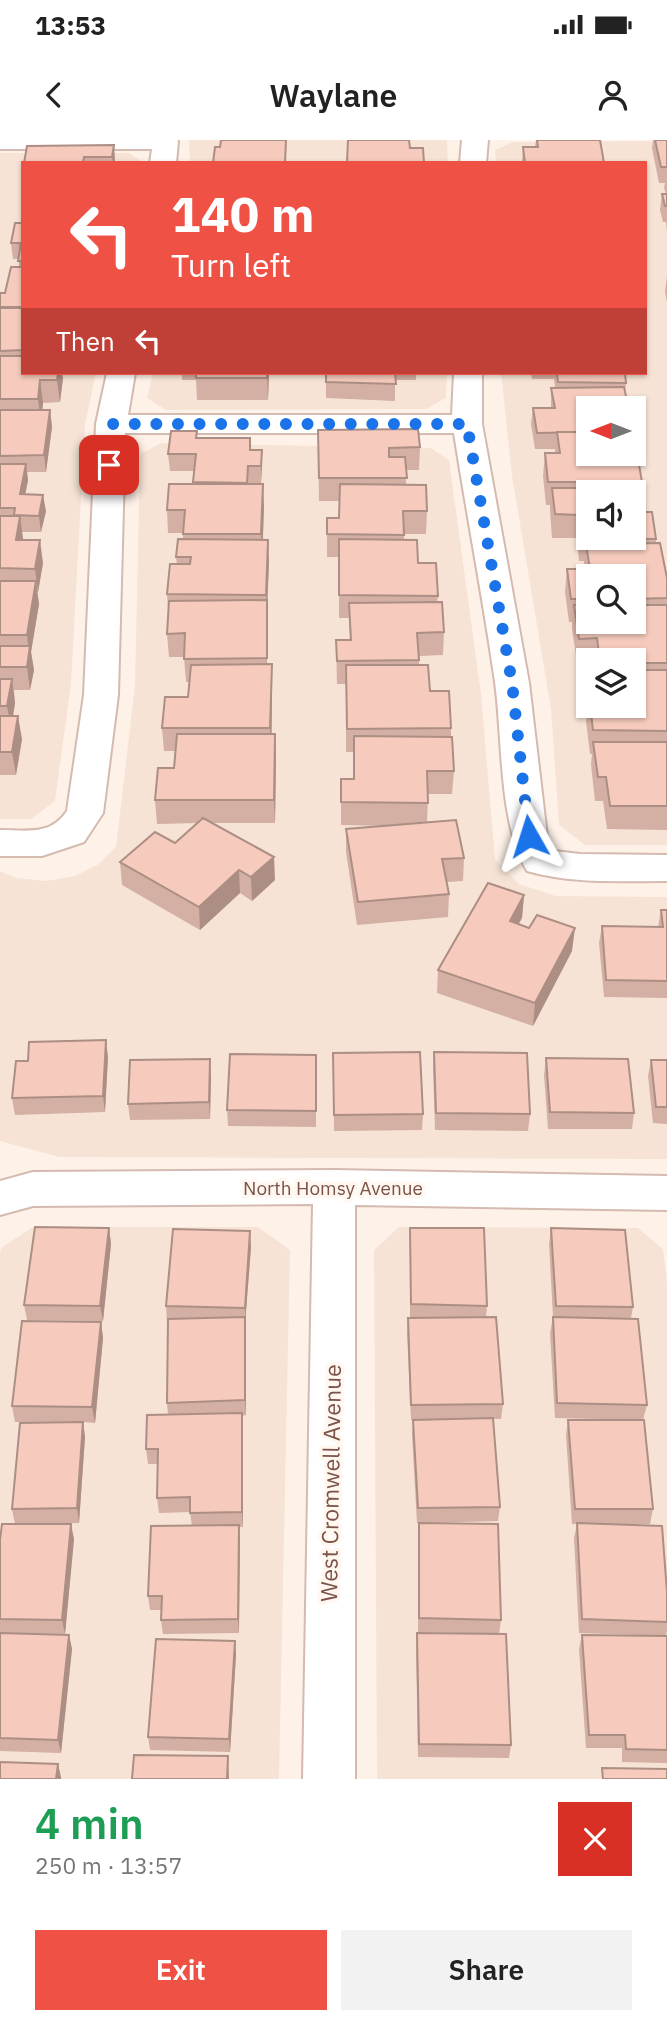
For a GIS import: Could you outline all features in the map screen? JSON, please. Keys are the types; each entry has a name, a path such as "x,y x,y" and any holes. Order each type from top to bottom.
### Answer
{"street":[{"path":"473,161 475,140"},
{"path":"4,141 164,141 163,161"},
{"path":"0,843 42,843 71,833 85,813 101,695 111,424 121,375"},
{"path":"468,375 467,424 512,683 529,836 540,862 580,867 667,868"},
{"path":"111,424 467,424"},
{"name":"North Homsy Avenue","path":"0,1198 33,1189 334,1187 667,1193"},
{"name":"West Cromwell Avenue","path":"328,1779 334,1187"}],"shaded area":[{"path":"189,140 447,140 448,161 190,161"},
{"path":"667,141 667,845 585,845 559,825 551,709 512,476 501,375 647,375 647,161 496,161 495,150 513,142"},
{"path":"0,153 129,153 141,161 21,161 21,375 96,375 85,424 71,684 55,801 31,819 0,819"},
{"path":"153,375 447,375 446,398 426,409 166,410 147,398"},
{"path":"161,443 431,448 449,460 481,694 495,859 519,884 556,896 667,897 667,1159 59,1157 0,1141 0,871 16,878 46,881 75,876 99,864 116,847 135,685 140,454"},
{"path":"33,1227 258,1227 290,1250 279,1779 0,1779 0,1253 1,1248"},
{"path":"399,1227 638,1228 663,1249 667,1281 667,1779 377,1779 374,1250"}],"building":[{"path":"221,140 286,140 285,161 213,161 215,147 220,147"},
{"path":"348,140 409,140 410,148 423,148 424,161 347,161"},
{"path":"537,140 600,140 604,161 525,161 523,147 538,147"},
{"path":"655,140 667,140 667,167 661,167"},
{"path":"114,145 112,157 84,157 83,161 24,161 27,146"},
{"path":"662,194 667,194 667,206 665,206"},
{"path":"15,223 21,223 21,243 11,243"},
{"path":"11,267 21,267 21,307 0,307 0,293 5,293"},
{"path":"0,308 21,308 21,350 0,351"},
{"path":"0,356 21,356 21,375 58,375 57,380 40,380 38,399 0,399"},
{"path":"196,375 267,375 267,378 196,378"},
{"path":"326,375 395,375 396,384 326,382"},
{"path":"557,375 625,375 626,383 558,382"},
{"path":"624,387 626,396 576,396 576,432 537,433 533,408 555,408 551,388"},
{"path":"0,410 50,410 44,455 0,456"},
{"path":"418,429 420,447 389,448 389,457 405,457 407,478 319,478 318,430"},
{"path":"171,431 197,431 196,438 250,438 250,450 262,450 261,466 248,466 247,483 193,482 196,454 168,454"},
{"path":"557,432 576,432 576,466 639,466 642,480 548,482 545,453 560,453"},
{"path":"0,464 26,464 20,494 43,495 39,516 14,515 15,508 0,508"},
{"path":"169,484 263,484 261,534 183,534 185,510 167,510"},
{"path":"340,484 426,485 427,511 403,511 404,535 327,534 327,518 339,518"},
{"path":"552,488 576,488 576,515 555,514"},
{"path":"646,512 652,512 656,539 646,539"},
{"path":"0,516 20,516 16,540 40,540 35,569 0,568"},
{"path":"178,539 268,540 266,595 167,594 170,564 190,564 191,557 176,557"},
{"path":"339,539 417,540 418,563 436,563 438,596 339,595"},
{"path":"646,543 660,543 667,578 667,598 646,599 646,564 589,564 587,550 646,550"},
{"path":"567,569 576,569 576,599 571,599"},
{"path":"0,581 36,581 27,635 0,635"},
{"path":"267,600 267,658 184,659 185,633 167,634 169,601"},
{"path":"442,602 444,632 417,633 419,660 337,661 336,640 351,640 349,603"},
{"path":"646,605 667,605 667,663 646,663 646,648 598,648 597,638 579,639 578,634 646,634"},
{"path":"0,646 30,646 27,667 0,667"},
{"path":"272,664 270,728 162,728 165,697 188,697 191,665"},
{"path":"346,665 428,665 430,691 449,691 451,728 347,729"},
{"path":"646,670 667,670 667,731 593,730 592,718 646,718"},
{"path":"0,679 12,679 7,706 0,706"},
{"path":"0,716 18,716 12,752 0,752"},
{"path":"177,734 275,734 274,800 155,800 158,768 174,768"},
{"path":"354,736 452,737 454,771 427,771 428,803 341,802 341,779 354,779"},
{"path":"593,742 667,742 667,806 610,806 606,777 598,777"},
{"path":"203,818 274,857 251,877 239,870 199,907 120,862 155,832 175,843"},
{"path":"456,820 464,858 442,859 449,894 358,902 346,829"},
{"path":"488,883 524,895 510,921 529,928 537,915 575,928 535,1003 438,970"},
{"path":"661,910 667,910 667,981 606,980 602,926 663,927"},
{"path":"106,1040 103,1096 12,1098 16,1061 28,1061 29,1042"},
{"path":"420,1052 423,1114 334,1115 333,1053"},
{"path":"434,1052 527,1053 530,1114 436,1113"},
{"path":"230,1054 316,1055 316,1111 227,1110"},
{"path":"546,1058 628,1059 634,1113 550,1112"},
{"path":"210,1059 209,1102 128,1104 130,1060"},
{"path":"651,1060 667,1060 667,1107 656,1107"},
{"path":"35,1227 109,1228 100,1306 24,1305"},
{"path":"410,1228 484,1228 487,1306 411,1304"},
{"path":"551,1228 625,1230 633,1307 556,1306"},
{"path":"173,1229 250,1231 245,1308 166,1306"},
{"path":"245,1317 245,1400 167,1403 168,1319"},
{"path":"496,1317 503,1404 411,1405 408,1318"},
{"path":"553,1317 638,1319 647,1405 557,1403"},
{"path":"22,1321 101,1322 92,1407 12,1406"},
{"path":"242,1413 242,1512 190,1513 190,1497 157,1498 158,1449 146,1449 147,1415"},
{"path":"493,1418 500,1507 418,1508 413,1420"},
{"path":"568,1420 644,1420 653,1509 575,1509"},
{"path":"83,1422 77,1508 12,1509 20,1423"},
{"path":"419,1523 498,1524 501,1620 419,1618"},
{"path":"577,1523 662,1526 667,1622 582,1619"},
{"path":"2,1524 71,1524 62,1620 0,1619"},
{"path":"239,1525 238,1619 161,1620 162,1596 148,1596 151,1526"},
{"path":"0,1633 69,1635 58,1740 0,1738"},
{"path":"417,1633 506,1634 511,1745 419,1744"},
{"path":"582,1635 667,1636 667,1750 626,1749 625,1735 589,1735"},
{"path":"156,1639 235,1641 229,1739 148,1737"},
{"path":"134,1755 228,1756 227,1779 132,1779"},
{"path":"0,1762 58,1764 56,1779 0,1779"},
{"path":"602,1768 667,1769 667,1779 603,1779"}],"route":[{"path":"109,465 111,424 467,424 512,683 529,836"}]}
